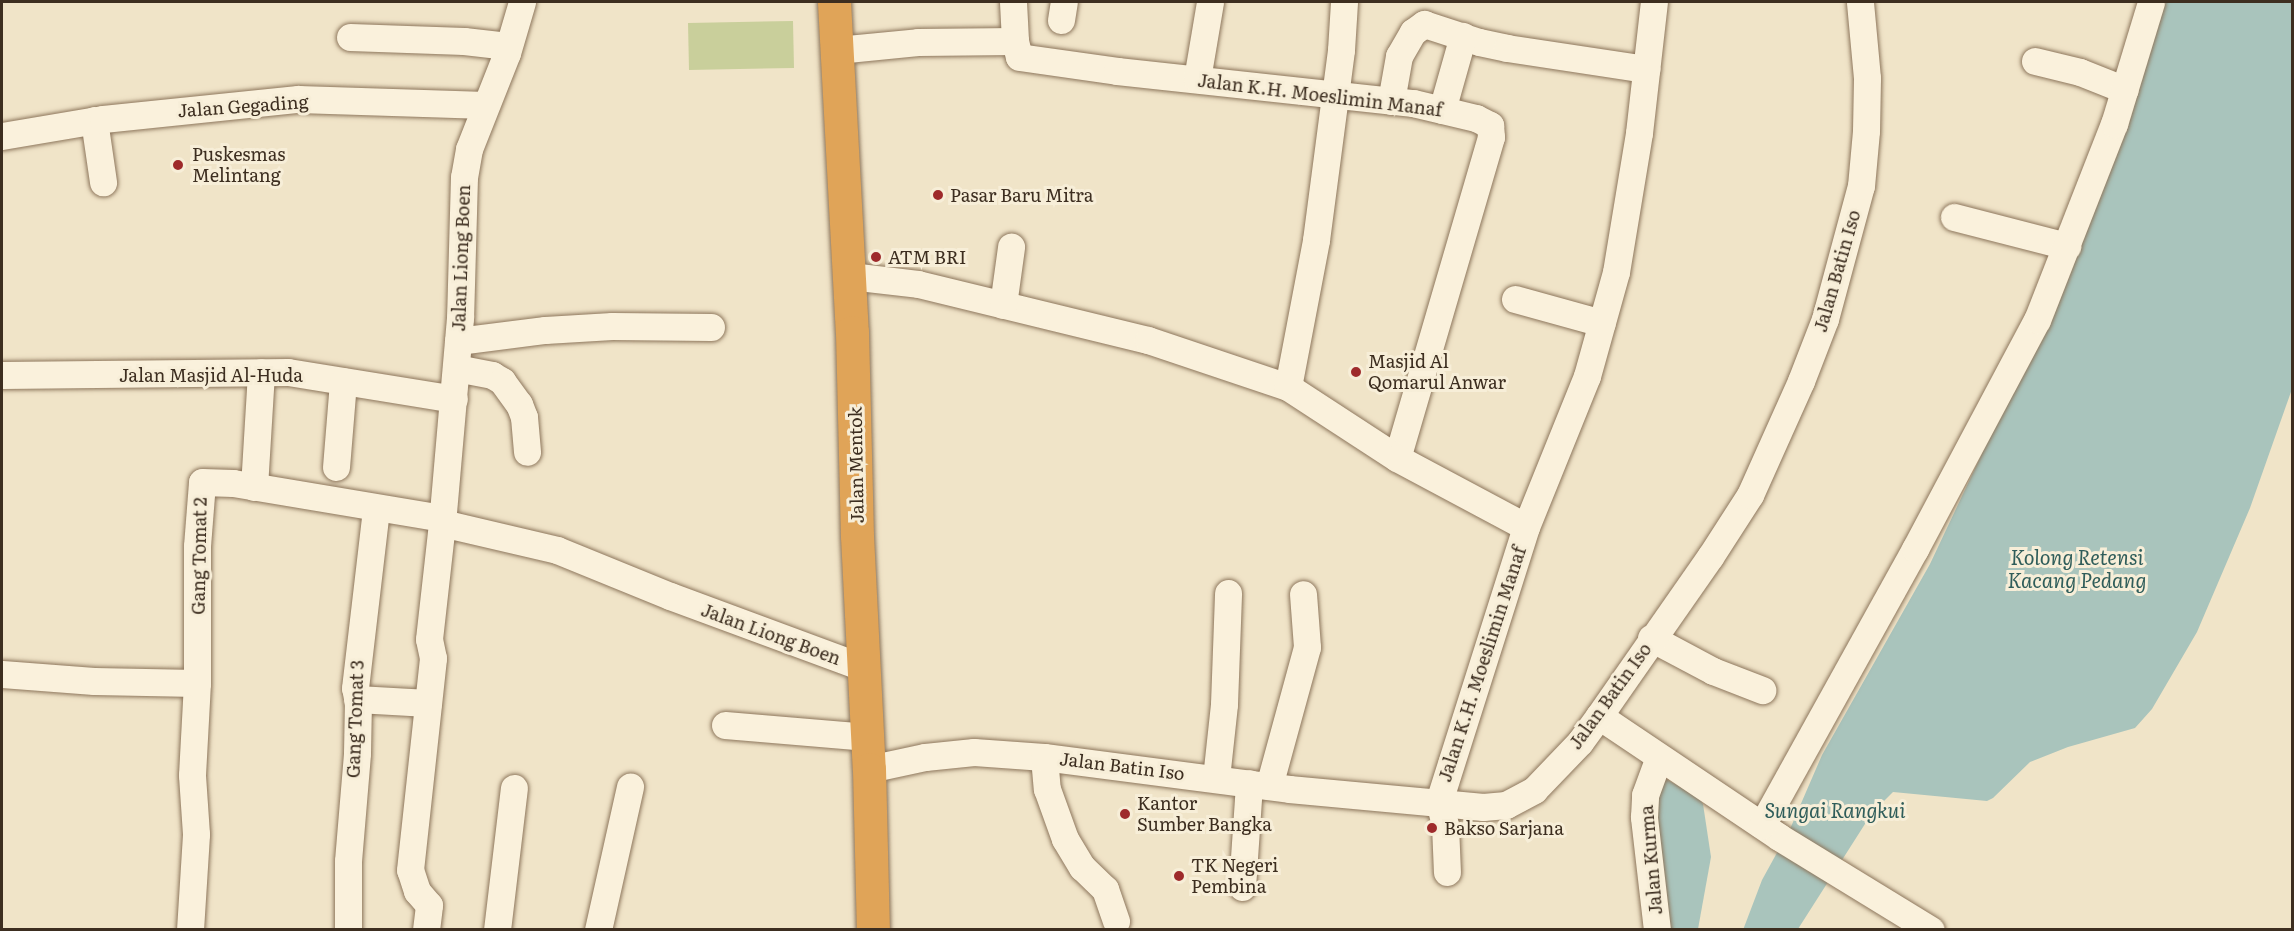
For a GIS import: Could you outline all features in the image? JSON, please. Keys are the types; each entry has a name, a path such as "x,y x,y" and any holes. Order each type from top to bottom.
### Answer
{"highway":[{"name":"Jalan Mentok","path":"834,2 850,276 873,930"}],"street":[{"name":"Jalan Liong Boen","path":"426,930 429,905 417,891 410,870 433,658 429,639 454,399 464,177 469,149 522,2"},
{"path":"1012,2 1017,49"},
{"path":"1197,79 1210,2"},
{"path":"1288,387 1316,240 1344,2"},
{"name":"Jalan K.H. Moeslimin Manaf","path":"1438,801 1526,527 1587,376 1602,323 1630,195 1654,2"},
{"name":"Jalan Batin Iso","path":"869,769 944,754 974,753 1044,757 1259,784 1483,807 1506,805 1534,790 1580,742 1750,495 1802,381 1825,319 1861,186 1866,131 1867,78 1859,2"},
{"path":"1771,831 1915,549 2037,320 2125,90 2151,2"},
{"path":"1391,101 1399,56 1417,26 1424,24 1507,48 1646,69"},
{"path":"1442,110 1462,36"},
{"path":"350,37 464,41 508,46"},
{"name":"Jalan K.H. Moeslimin Manaf","path":"837,50 918,42 1017,49 1197,79 1391,101 1442,110 1484,121 1490,125 1491,136 1397,458"},
{"path":"2036,61 2080,72 2125,90"},
{"name":"Jalan Gegading","path":"2,136 94,120 298,99 486,105"},
{"path":"94,120 103,182"},
{"path":"1954,217 2067,246"},
{"path":"1003,305 1011,247"},
{"name":"Jalan K.H. Moeslimin Manaf","path":"850,276 918,284 1148,340 1288,387 1397,458 1526,527"},
{"path":"1515,298 1602,323"},
{"path":"458,341 601,327 711,327"},
{"path":"456,368 492,375 502,381 519,404 524,417 527,452"},
{"path":"261,372 254,487 442,521"},
{"name":"Jalan Masjid Al-Huda","path":"2,375 288,372 454,399"},
{"path":"336,467 343,381"},
{"name":"Gang Tomat 2","path":"190,930 196,834 192,775 197,683 197,546 201,484 206,480 254,487"},
{"name":"Gang Tomat 3","path":"348,930 350,897 348,861 357,753 355,688 358,638 376,508"},
{"name":"Jalan Liong Boen","path":"442,521 557,550 670,596 862,667"},
{"path":"1216,778 1224,704 1228,593"},
{"path":"1242,887 1259,784 1307,647 1303,594"},
{"path":"1651,638 1713,671 1762,690"},
{"path":"2,674 94,681 197,683"},
{"path":"357,699 428,703"},
{"path":"1599,716 1771,831 1931,930"},
{"path":"726,725 867,737"},
{"path":"1044,757 1047,789 1065,839 1082,867 1105,889 1116,921"},
{"name":"Jalan Kurma","path":"1657,930 1644,817 1645,795 1659,757"},
{"path":"598,930 630,787"},
{"path":"498,930 514,788"},
{"path":"1438,801 1445,825 1447,872"}],"green space":[{"path":"793,21 794,68 689,70 688,23"}],"water":[{"name":"Kolong Retensi Kacang Pedang","path":"2161,2 2292,2 2292,389 2250,508 2197,632 2152,709 2135,728 2068,747 2030,762 1993,798 1987,801 1893,792 1872,813 1798,929 1743,930 1762,880 1790,829 1822,755 1930,564 2043,324"},
{"path":"1662,777 1697,796 1703,804 1711,857 1698,929 1668,929 1653,809"}],"place":[{"name":"Puskesmas Melintang","path":"178,165"},
{"name":"Pasar Baru Mitra","path":"938,195"},
{"name":"ATM BRI","path":"876,257"},
{"name":"Masjid Al Qomarul Anwar","path":"1356,372"},
{"name":"Kantor Sumber Bangka","path":"1125,814"},
{"name":"Bakso Sarjana","path":"1432,828"},
{"name":"TK Negeri Pembina","path":"1179,876"}],"water label":[{"name":"Sungai Rangkui","path":"1835,809"}]}
